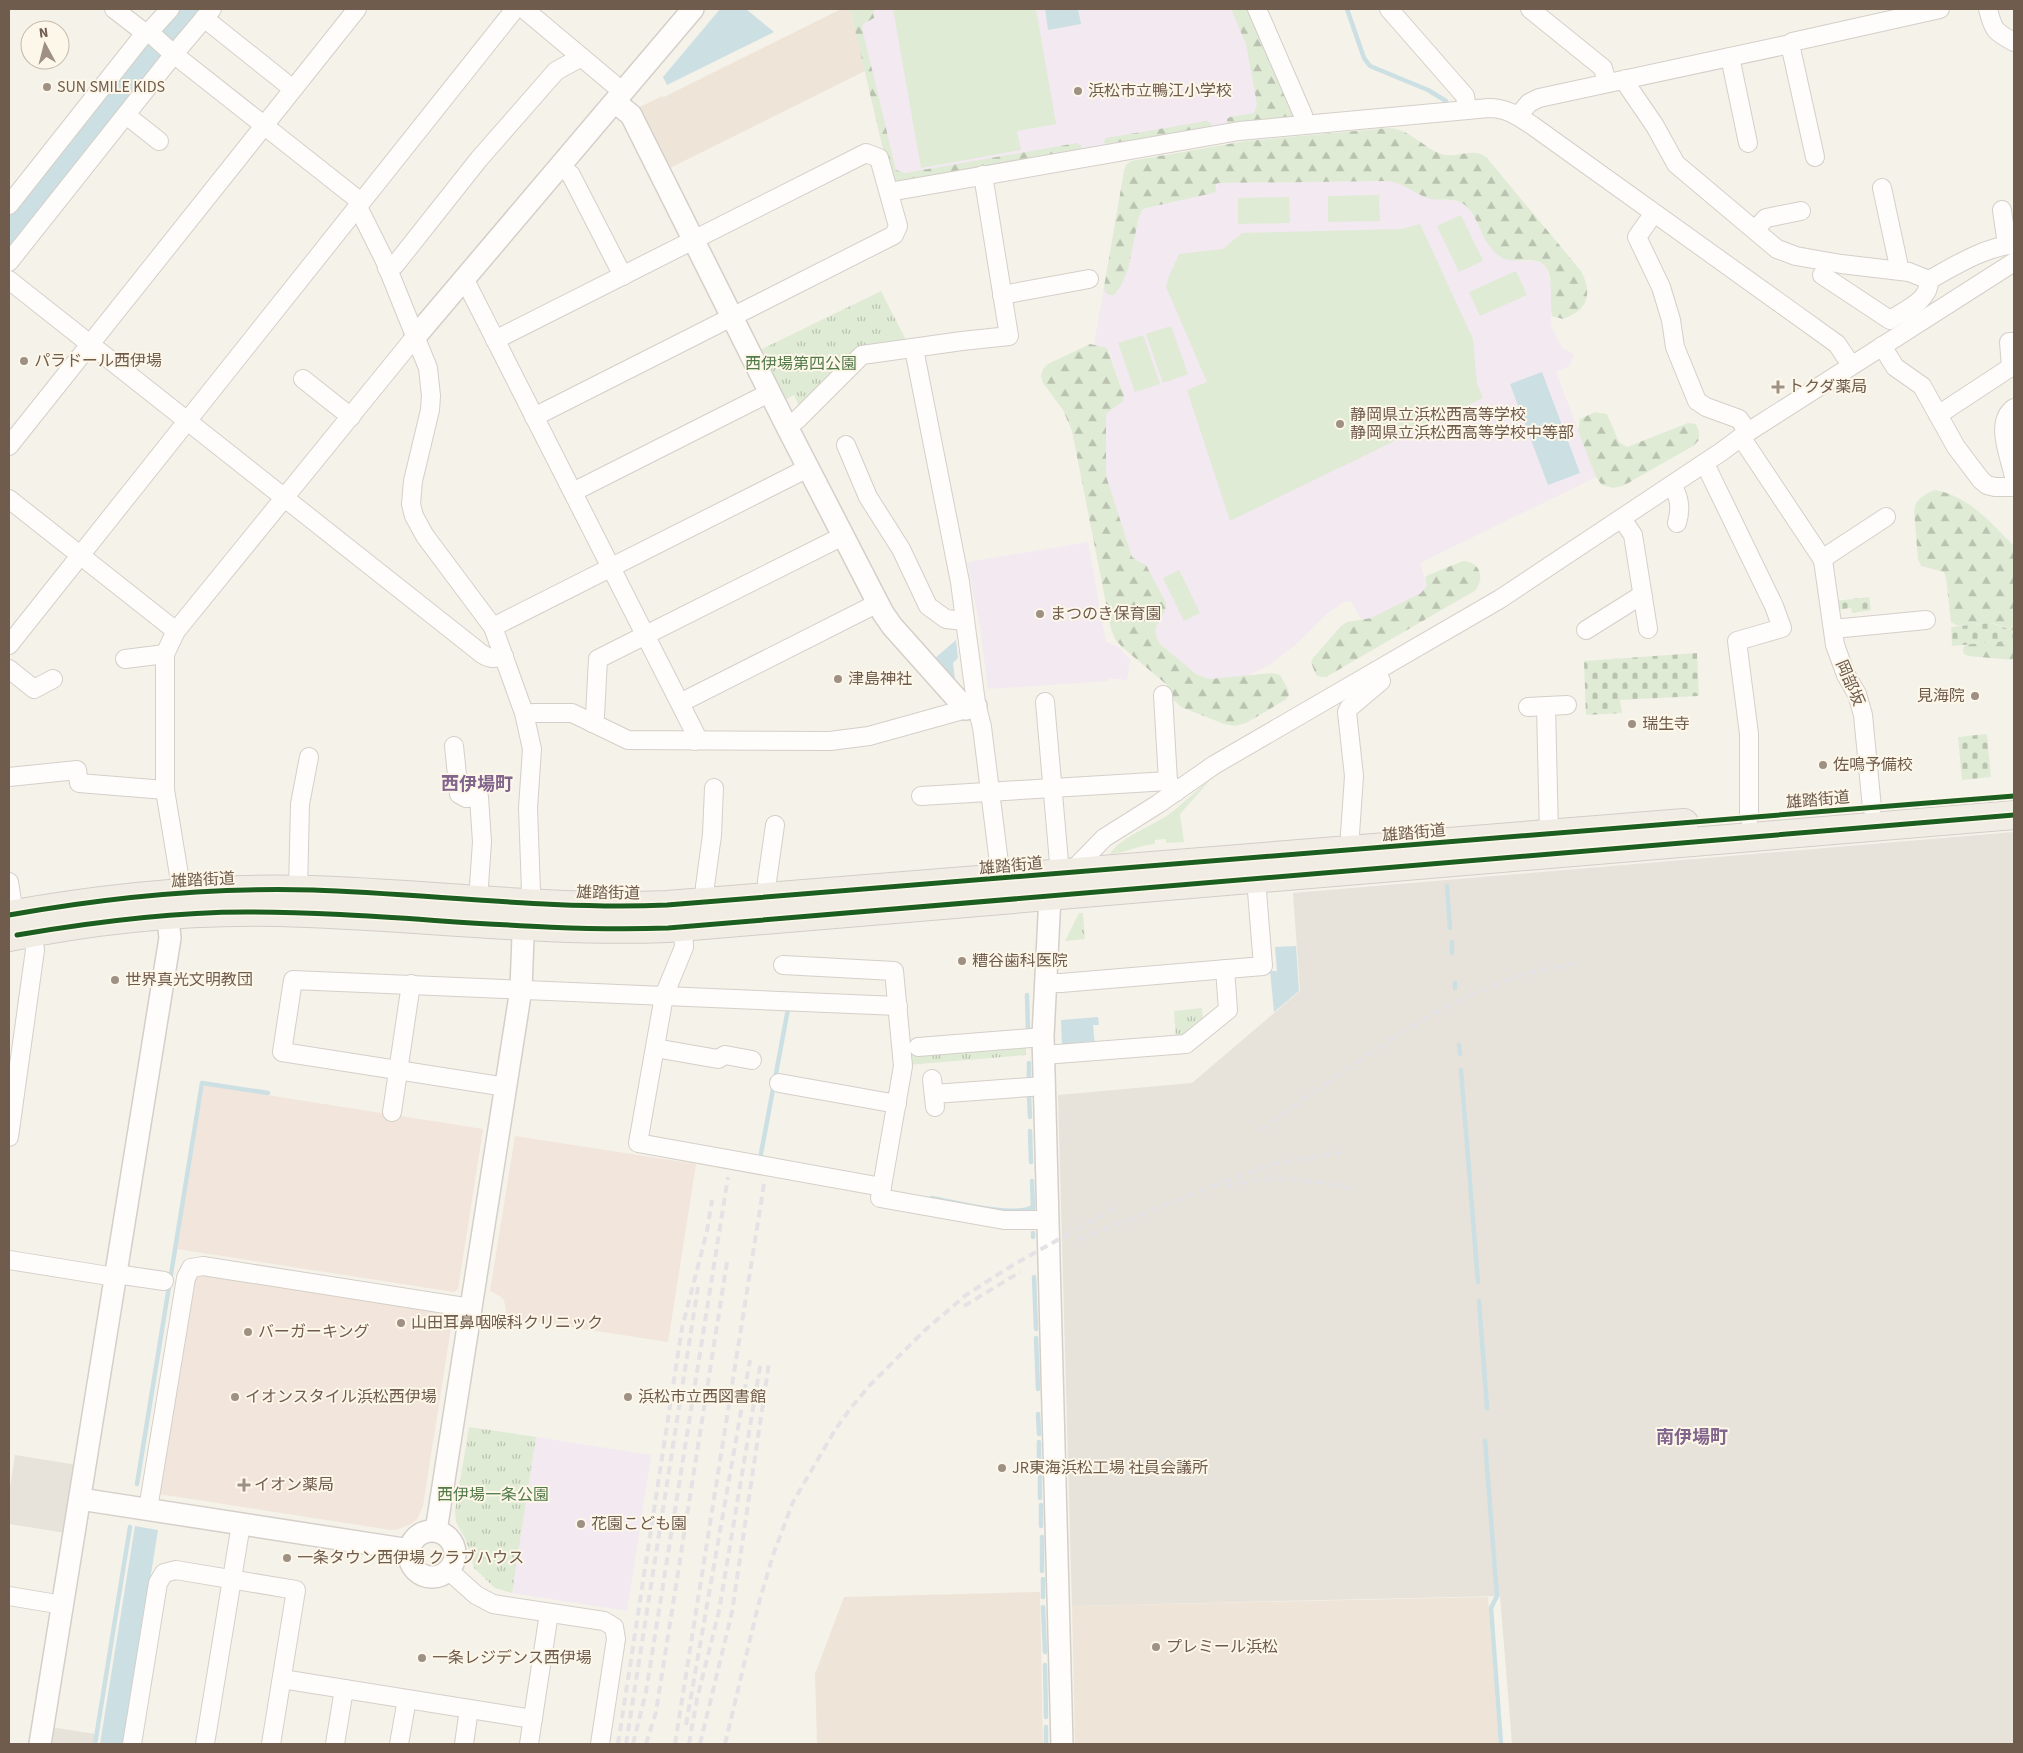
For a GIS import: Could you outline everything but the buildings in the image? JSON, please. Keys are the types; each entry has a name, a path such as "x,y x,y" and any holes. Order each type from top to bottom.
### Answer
{"main road":[{"name":"雄踏街道","path":"15,928 119,920 172,901 246,890 298,890 478,900 524,914 608,929 684,927 1060,881 1352,850 2014,796"},
{"name":"雄踏街道","path":"172,901 213,912 524,914 608,907 706,903 1001,879 1060,881 1256,879 2014,815"}],"street":[{"path":"114,9 148,33 264,125 359,205 428,368 431,396 412,486 414,516 425,536 493,627 529,731 532,759 528,808 530,891 524,914 524,963 521,989 436,1531"},
{"path":"9,205 148,33 170,9"},
{"path":"9,446 357,9"},
{"path":"9,645 515,9"},
{"path":"524,9 580,56 619,97 630,114 769,393 878,603 892,626 971,707 982,728 1001,879"},
{"path":"40,1744 170,938 172,901 165,790 165,654 176,631 415,337 463,283 693,9"},
{"path":"1257,9 1303,115 1304,124"},
{"path":"1389,9 1466,96 1467,110"},
{"path":"1518,116 1534,100 1790,44 1877,15 1940,9"},
{"path":"1988,9 1991,24 1995,31 2014,42"},
{"path":"1535,10 1603,68 1607,83"},
{"path":"9,262 173,53 208,13 293,90"},
{"path":"1790,44 1815,157"},
{"path":"387,268 395,264 479,158 556,71 580,56"},
{"path":"1730,57 1748,143"},
{"path":"1626,79 1628,85 1656,126 1676,164 1777,248 1796,256 1841,264 1910,272 1929,280"},
{"path":"889,192 1190,138 1304,124 1497,108 1518,116 1837,344 1851,365"},
{"path":"126,115 159,141"},
{"path":"495,340 866,153 879,158 898,226 894,235 534,417"},
{"path":"561,166 571,175 622,276"},
{"path":"786,426 797,420 862,355 1009,336 983,175"},
{"path":"1882,188 1898,262 1898,270"},
{"path":"1929,280 1975,256 2011,244 2002,210"},
{"path":"1755,230 1766,218 1801,211"},
{"path":"1654,213 1636,237 1659,280 1671,320 1675,347 1694,395 1701,404 1739,419 1744,434 1822,559 1886,516"},
{"path":"1060,881 1104,838 1172,786 1214,765 1500,599 1622,519 1744,434 2014,262"},
{"path":"1822,275 1890,320 1921,300 1930,287 1929,280"},
{"path":"1002,296 1089,279"},
{"path":"9,280 482,654 496,659 504,656"},
{"path":"463,283 469,288 680,703 695,733 695,741"},
{"path":"1938,415 2011,367 2009,342 2014,342"},
{"path":"1882,346 1895,367 1922,386 1956,447 1987,485 1995,487 2014,484 2004,431 2006,416 2014,408"},
{"path":"915,354 960,582 965,621 971,707"},
{"path":"303,379 350,417"},
{"path":"572,492 769,393"},
{"path":"846,445 868,497 904,555 928,606 939,616 946,619 965,621"},
{"path":"1703,464 1709,472 1770,597 1782,628 1737,641 1748,734 1749,818"},
{"path":"493,627 808,468"},
{"path":"1672,485 1677,493 1679,503 1677,523"},
{"path":"9,499 176,631"},
{"path":"1622,519 1633,535 1643,598 1651,620"},
{"path":"592,723 595,716 598,659 843,536"},
{"name":"岡部坂","path":"1822,559 1835,645 1846,675 1857,694 1863,715 1872,808"},
{"path":"1586,630 1636,598 1643,598"},
{"path":"680,703 878,603"},
{"path":"1833,629 1926,620"},
{"path":"125,659 165,654"},
{"path":"9,669 34,689 53,679"},
{"path":"1352,850 1350,834 1354,776 1347,712 1349,708 1381,681 1376,671"},
{"path":"1163,695 1172,786"},
{"path":"1045,702 1054,788 1060,881 1046,983 1043,1046 1062,1744"},
{"path":"1528,707 1567,704"},
{"path":"1546,706 1549,834"},
{"path":"525,715 533,713 572,713 628,740 830,741 850,739 971,707"},
{"path":"1315,707 1318,712 1347,712"},
{"path":"454,746 459,794 466,798 479,797 482,842 478,900"},
{"path":"298,890 300,804 309,757"},
{"path":"9,777 77,770 79,783 165,790"},
{"path":"921,796 1054,788 1172,786"},
{"path":"706,903 705,886 712,834 714,788"},
{"path":"769,898 768,881 775,825"},
{"path":"1046,983 1263,966 1256,879"},
{"path":"9,882 15,928 35,950 9,1136"},
{"path":"684,927 684,947 664,996 638,1143 882,1187"},
{"path":"783,965 894,971 903,1066 880,1198 1004,1220 1048,1220"},
{"path":"929,1041 1043,1046 1186,1044 1228,1010 1225,969"},
{"path":"506,1087 282,1052 293,980 898,1006"},
{"path":"392,1112 412,984"},
{"path":"655,1048 718,1059 725,1055 752,1060"},
{"path":"779,1083 897,1104"},
{"path":"934,1093 1044,1086"},
{"path":"9,1260 164,1281"},
{"path":"148,1509 186,1278 191,1268 203,1266 471,1308"},
{"path":"80,1499 410,1550"},
{"path":"205,1744 241,1524"},
{"path":"429,1531 436,1531 447,1537 454,1547 454,1560 448,1570 435,1576 422,1574 413,1566 410,1560 410,1550 413,1541 418,1536 429,1531"},
{"path":"132,1744 160,1577 164,1573 176,1570 296,1590 271,1744"},
{"path":"448,1570 476,1595 487,1602 609,1623 616,1633 600,1744"},
{"path":"9,1596 62,1605"},
{"path":"529,1744 549,1613"},
{"path":"282,1679 533,1719"},
{"path":"335,1744 344,1689"},
{"path":"400,1744 407,1699"},
{"path":"464,1744 469,1709"}],"shaded area":[{"path":"177,9 204,9 9,252 9,215 147,42"},
{"path":"720,9 746,9 774,32 667,85 663,77"},
{"path":"841,9 850,9 865,71 668,169 638,108 662,96 664,97"},
{"name":"浜松市立鴨江小学校","path":"850,9 1251,9 1294,116 895,182"},
{"path":"1045,9 1078,9 1081,24 1048,30"},
{"name":"静岡県立浜松西高等学校 静岡県立浜松西高等学校中等部","path":"1388,181 1400,184 1430,198 1461,202 1521,261 1535,261 1543,264 1551,284 1551,326 1562,348 1574,354 1569,366 1556,372 1596,477 1420,563 1427,586 1421,593 1371,618 1361,619 1351,601 1344,602 1328,613 1295,645 1269,665 1245,677 1209,679 1196,674 1160,644 1156,638 1156,623 1165,610 1142,563 1132,557 1107,481 1105,471 1106,414 1124,396 1110,353 1107,348 1094,345 1104,287 1126,235 1142,210 1146,208 1216,187 1219,183"},
{"path":"1542,372 1580,473 1548,485 1510,384"},
{"name":"まつのき保育園","path":"1088,542 1106,642 1119,647 1130,660 1127,680 1109,678 1108,681 988,689 980,626 967,562"},
{"path":"956,640 958,658 953,663 955,679 952,682 933,660"},
{"path":"2014,832 2014,1744 1512,1744 1500,1596 1072,1606 1058,1095 1192,1083 1300,991 1293,893"},
{"path":"1296,946 1299,991 1274,1012 1270,971 1277,971 1275,947"},
{"path":"1098,1017 1099,1025 1093,1025 1095,1045 1062,1047 1061,1020"},
{"path":"204,1085 483,1129 458,1289 454,1292 177,1249"},
{"path":"515,1136 696,1164 668,1342 504,1317 506,1311 504,1300 490,1291"},
{"path":"199,1273 445,1311 452,1321 423,1506 417,1519 411,1524 391,1530 159,1494 193,1280"},
{"name":"花園こども園","path":"536,1437 651,1455 627,1611 512,1593"},
{"path":"15,1455 77,1465 66,1533 9,1524 9,1494"},
{"path":"135,1526 158,1530 124,1744 100,1744"},
{"path":"1040,1592 1043,1744 817,1744 815,1674 844,1597"},
{"path":"1488,1597 1499,1744 1075,1744 1072,1606"},
{"path":"51,1727 95,1734 93,1744 48,1744"}],"green space":[{"path":"850,9 874,9 874,18 863,24 862,28 896,170 905,173 1077,143 1082,146 1081,149 895,182 890,179"},
{"path":"893,9 1036,9 1056,124 1017,131 1021,150 921,168"},
{"path":"1231,9 1251,9 1295,114 1294,116 1227,124 1227,119 1230,117 1254,113 1257,104 1246,44"},
{"path":"1207,121 1212,124 1208,128 1108,145 1103,142 1106,138"},
{"path":"1389,128 1405,132 1431,149 1445,155 1477,153 1487,158 1581,271 1587,287 1586,300 1583,306 1563,319 1552,316 1549,274 1543,264 1534,261 1509,260 1497,255 1491,249 1472,213 1463,204 1455,201 1431,199 1388,181 1219,183 1216,184 1215,192 1213,193 1146,208 1142,210 1139,216 1128,269 1121,286 1114,295 1109,295 1105,292 1104,287 1124,171 1126,165 1131,161 1246,141"},
{"path":"1379,195 1380,221 1328,222 1328,196"},
{"path":"1289,197 1290,223 1238,224 1238,198"},
{"path":"1461,215 1483,261 1459,272 1437,226"},
{"path":"1420,224 1473,339 1477,384 1483,398 1230,521 1187,390 1207,382 1166,287 1179,254 1223,249 1242,233 1402,229"},
{"path":"1516,271 1527,295 1480,316 1469,292"},
{"name":"西伊場第四公園","path":"881,291 907,342 859,349 800,408 794,395 785,400 760,350"},
{"path":"1171,326 1188,374 1163,383 1146,334"},
{"path":"1143,335 1160,384 1135,392 1118,343"},
{"path":"1090,344 1107,348 1124,396 1123,401 1106,414 1106,476 1132,557 1146,565 1166,603 1164,614 1156,626 1160,644 1196,674 1209,679 1272,673 1280,675 1288,689 1289,695 1285,700 1246,723 1235,726 1224,724 1181,707 1172,698 1166,684 1115,639 1111,629 1072,431 1063,410 1043,383 1041,376 1043,369 1048,364"},
{"path":"1595,412 1607,414 1619,442 1627,447 1688,423 1696,424 1699,440 1693,446 1623,486 1613,488 1602,485 1596,477 1578,431 1580,419"},
{"path":"1935,490 1947,493 1969,504 2014,546 2014,631 1991,623 1960,626 1951,622 1944,572 1921,566 1918,559 1914,510 1921,497"},
{"path":"1463,561 1473,564 1479,571 1480,580 1476,590 1326,677 1316,675 1311,662 1313,658 1341,626 1347,622 1371,618 1421,593 1427,586 1425,577"},
{"path":"1179,570 1200,613 1184,621 1163,578"},
{"path":"1869,597 1871,610 1852,613 1851,608 1836,610 1835,601"},
{"path":"1991,623 2014,631 2014,640 1952,646 1951,627"},
{"path":"2014,640 2014,660 1968,656 1964,654 1963,650 1964,646 1968,644"},
{"path":"1697,653 1699,696 1620,700 1622,713 1586,715 1584,661"},
{"path":"1987,734 1991,777 1962,780 1958,737"},
{"path":"1212,778 1180,814 1184,842 1166,843 1166,839 1155,840 1155,844 1110,854 1114,848 1128,838 1168,815"},
{"path":"1079,913 1083,913 1085,939 1065,941"},
{"path":"1202,1008 1203,1023 1176,1040 1174,1011"},
{"path":"1026,1043 1026,1055 908,1065 907,1053"},
{"name":"西伊場一条公園","path":"469,1427 536,1437 512,1593 495,1588 474,1568 466,1540 456,1522 455,1511"}],"waterway":[{"path":"1347,9 1364,58 1370,66 1428,90 1446,101"},
{"path":"1447,886 1450,928"},
{"path":"1452,942 1452,953"},
{"path":"1455,983 1455,988"},
{"path":"1027,995 1028,1031"},
{"path":"760,1159 788,1009"},
{"path":"1459,1045 1460,1054"},
{"path":"1029,1063 1029,1078"},
{"path":"1461,1070 1478,1282"},
{"path":"137,1484 202,1083 268,1093"},
{"path":"1029,1095 1030,1117"},
{"path":"1030,1131 1031,1162"},
{"path":"1032,1181 1033,1208"},
{"path":"932,1198 999,1210 1013,1211 1033,1207"},
{"path":"1034,1277 1036,1329"},
{"path":"1479,1301 1487,1408"},
{"path":"1036,1338 1038,1389"},
{"path":"1038,1414 1039,1434"},
{"path":"1485,1441 1497,1596 1491,1608 1501,1744"},
{"path":"1039,1442 1039,1463"},
{"path":"1040,1476 1040,1498"},
{"path":"1041,1505 1041,1526"},
{"path":"95,1744 130,1527"},
{"path":"1042,1537 1042,1571"},
{"path":"1043,1579 1043,1597"},
{"path":"1043,1607 1045,1652"},
{"path":"1045,1665 1046,1717"},
{"path":"1046,1727 1046,1744"}],"railway":[{"path":"1260,1130 1380,1047 1443,1009 1518,976 1544,969 1580,963"},
{"path":"1078,1240 1241,1175 1276,1163 1341,1153"},
{"path":"633,1744 646,1692 728,1177"},
{"path":"1226,1186 1259,1180 1292,1179 1356,1190"},
{"path":"675,1744 764,1184"},
{"path":"618,1744 682,1328 707,1231 712,1200"},
{"path":"725,1744 758,1606 773,1555 793,1502 835,1430 850,1409 870,1385 924,1331 966,1295 1013,1265 1120,1205"},
{"path":"646,1744 656,1712 727,1262"},
{"path":"964,1306 1020,1272"},
{"path":"626,1744 698,1287"},
{"path":"686,1725 750,1360"},
{"path":"689,1744 697,1699 719,1611 761,1361"},
{"path":"700,1744 732,1612 769,1363"}],"cycle path":[{"path":"9,915 122,898 274,889 357,892 534,904 667,905 2014,796"},
{"path":"17,935 131,919 217,912 352,915 562,928 668,928 2014,815"}],"place":[{"name":"SUN SMILE KIDS","path":"47,87"},
{"name":"浜松市立鴨江小学校","path":"1078,91"},
{"name":"パラドール西伊場","path":"24,361"},
{"name":"トクダ薬局","path":"1778,387"},
{"name":"静岡県立浜松西高等学校 静岡県立浜松西高等学校中等部","path":"1340,424"},
{"name":"まつのき保育園","path":"1040,614"},
{"name":"津島神社","path":"838,679"},
{"name":"見海院","path":"1975,696"},
{"name":"瑞生寺","path":"1632,724"},
{"name":"佐鳴予備校","path":"1823,765"},
{"name":"糟谷歯科医院","path":"962,961"},
{"name":"世界真光文明教団","path":"115,980"},
{"name":"山田耳鼻咽喉科クリニック","path":"401,1323"},
{"name":"バーガーキング","path":"248,1332"},
{"name":"イオンスタイル浜松西伊場","path":"235,1397"},
{"name":"浜松市立西図書館","path":"628,1397"},
{"name":"JR東海浜松工場 社員会議所","path":"1002,1468"},
{"name":"イオン薬局","path":"244,1485"},
{"name":"花園こども園","path":"581,1524"},
{"name":"一条タウン西伊場 クラブハウス","path":"287,1558"},
{"name":"プレミール浜松","path":"1156,1647"},
{"name":"一条レジデンス西伊場","path":"422,1658"}],"district":[{"name":"西伊場町","path":"477,784"},
{"name":"南伊場町","path":"1692,1437"}]}
